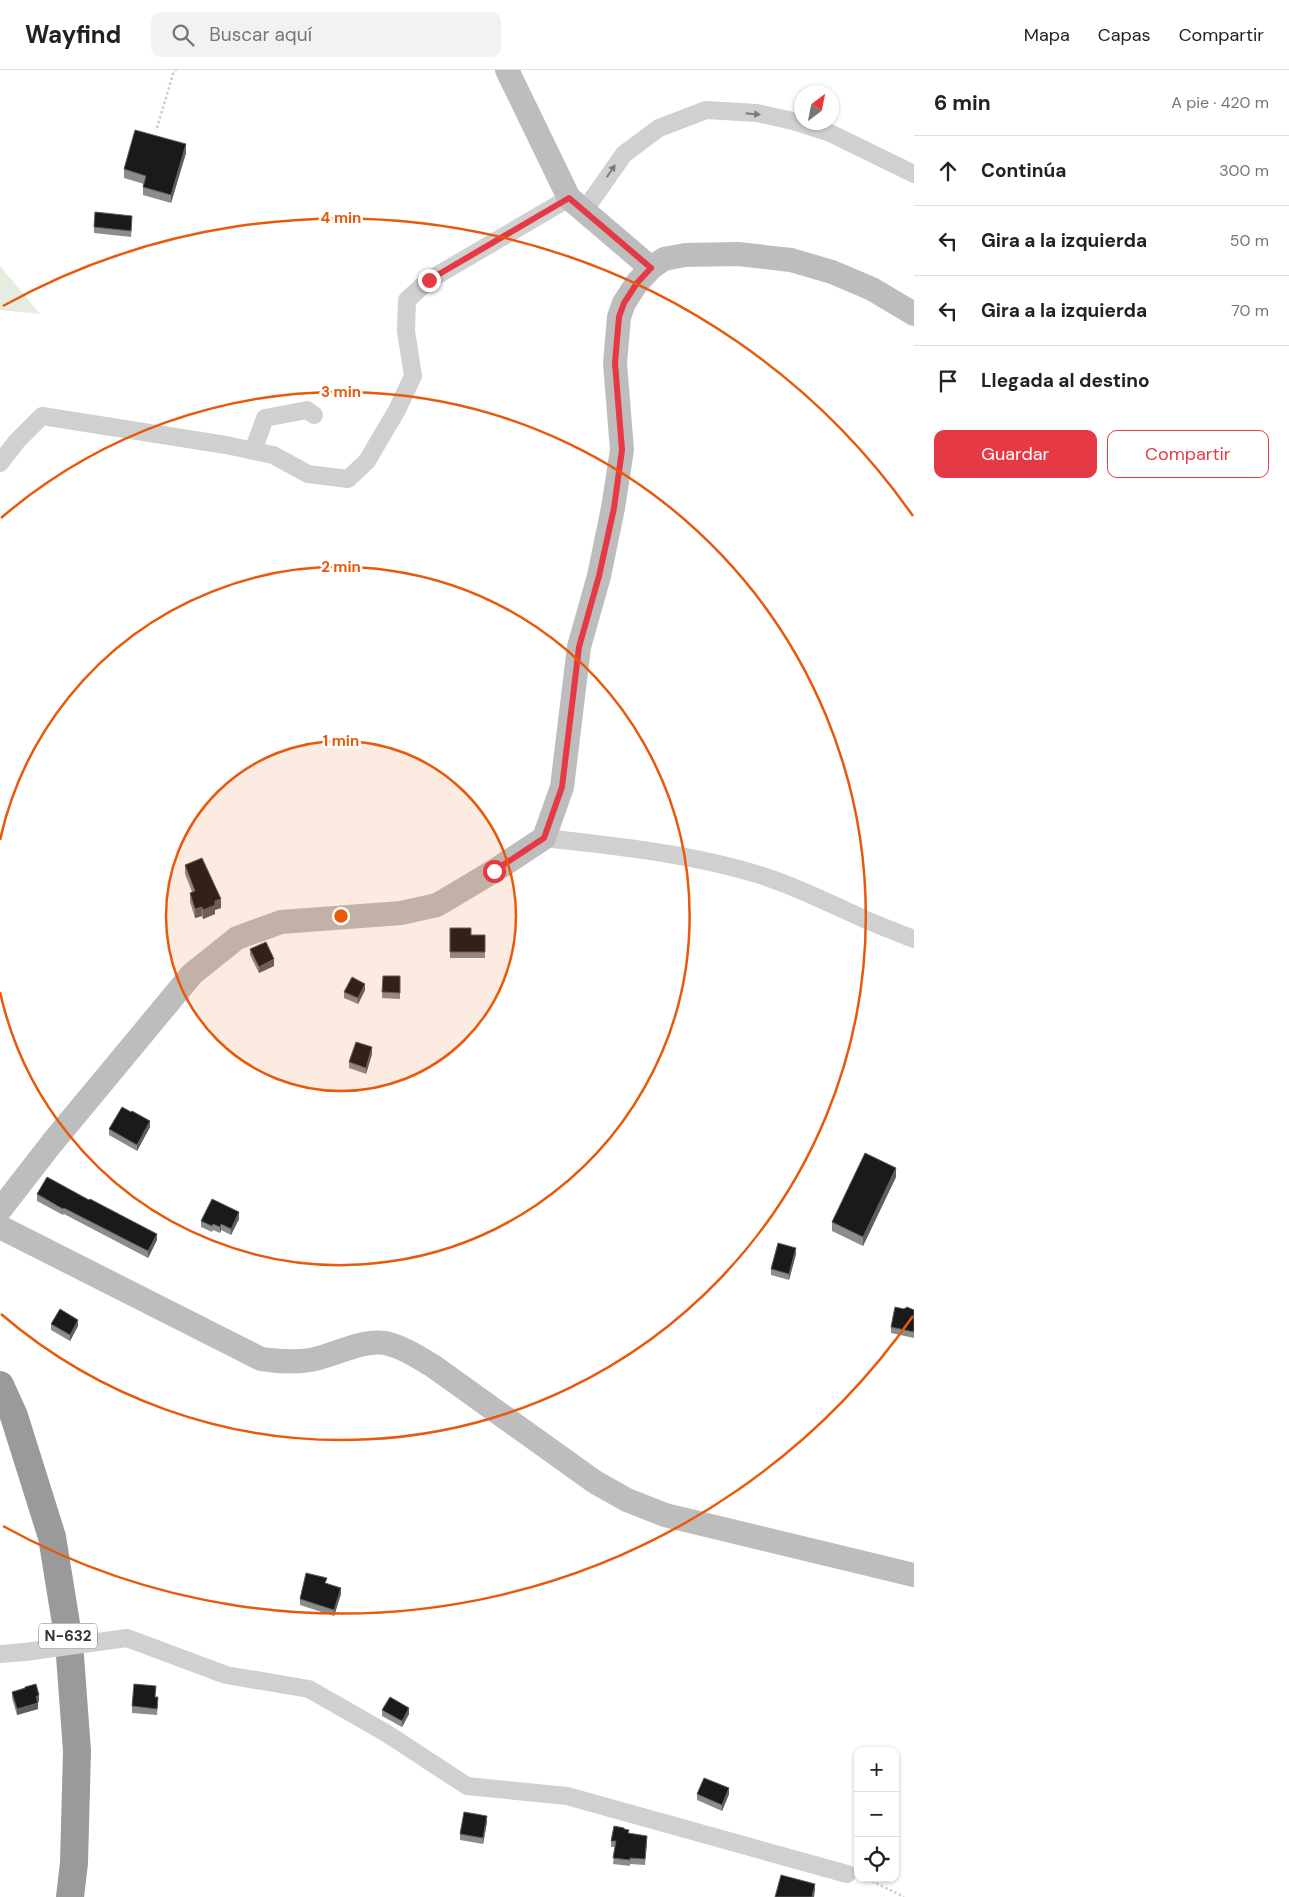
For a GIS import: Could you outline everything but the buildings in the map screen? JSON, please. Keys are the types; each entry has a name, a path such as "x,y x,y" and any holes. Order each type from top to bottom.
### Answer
{"highway":[{"name":"N-632","path":"0,1385 14,1416 52,1537 69,1642 77,1751 74,1863 70,1897"}],"street":[{"path":"507,70 576,205 651,268"},
{"path":"0,463 17,441 42,416 146,431 274,455 308,474 348,480 367,461 397,410 413,376 406,331 407,300 429,280 576,205 624,154 659,128 706,110 757,114 830,133 914,174"},
{"path":"0,1210 52,1143 192,974 236,938 281,922 401,913 437,905 544,838 562,787 579,647 599,576 614,508 622,450 615,363 619,317 624,303 637,283 651,268 664,260 685,255 738,254 791,260 840,275 872,290 914,314"},
{"path":"253,451 265,418 306,410 314,415"},
{"path":"544,838 594,843 695,859 763,876 914,939"},
{"path":"0,1227 261,1358 283,1362 310,1360 360,1345 383,1343 408,1350 595,1482 627,1500 665,1515 914,1575"},
{"path":"0,1654 127,1638 226,1676 309,1690 386,1734 467,1786 567,1796 853,1876"}],"path":[{"path":"157,128 173,74 176,70"},
{"path":"853,1876 874,1882 904,1897"}],"shaded area":[{"path":"0,266 40,314 0,310"}],"route":[{"path":"429,280 569,198 651,268 637,283 624,303 619,317 615,363 622,450 614,508 599,576 579,647 562,787 544,838 494,871"}]}
